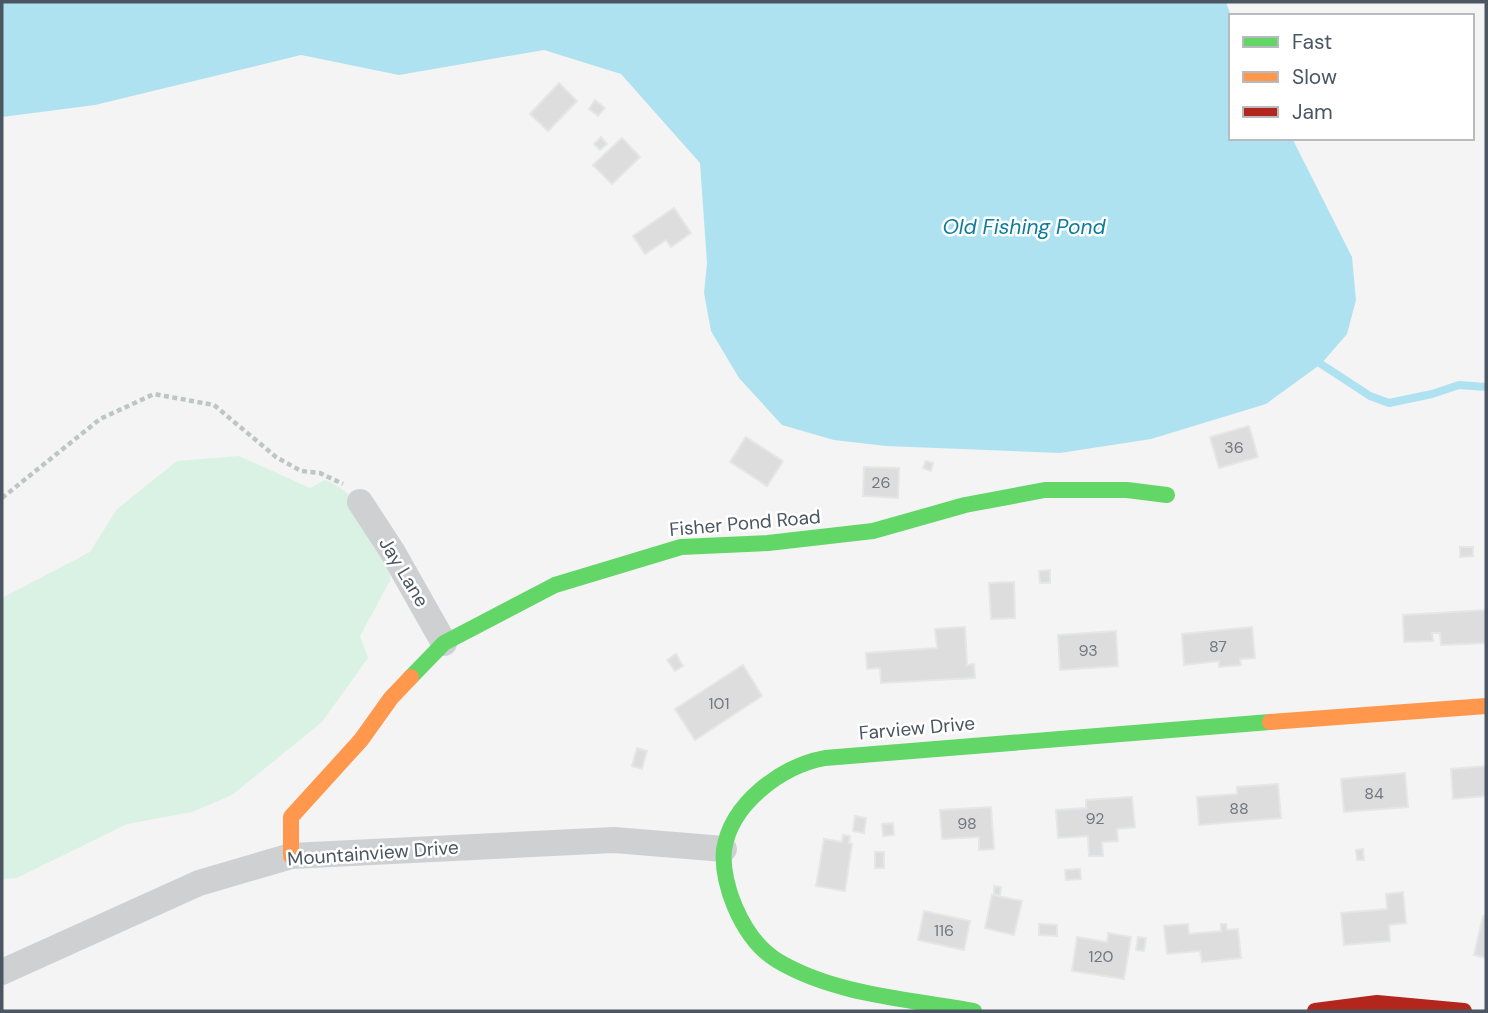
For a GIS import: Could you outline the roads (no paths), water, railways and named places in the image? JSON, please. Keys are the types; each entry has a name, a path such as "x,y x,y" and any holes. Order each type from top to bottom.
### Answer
{"street":[{"name":"Fisher Pond Road","path":"291,856 291,817 305,798 361,740 391,698 444,643 555,585 593,570 681,547 768,543 873,531 965,505 1045,490 1127,490 1167,495"},
{"name":"Jay Lane","path":"360,502 398,561 444,643"},
{"name":"Farview Drive","path":"724,849 734,824 749,801 785,773 818,759 877,752 1486,706"},
{"name":"Mountainview Drive","path":"2,972 199,883 291,856 614,840 724,849"},
{"path":"724,849 725,874 732,899 760,947 778,961 806,975 839,984 974,1011"},
{"path":"1315,1011 1377,1003 1465,1011"}],"water":[{"name":"Old Fishing Pond","path":"2,2 1226,2 1230,14 1229,140 1293,140 1352,257 1356,300 1347,334 1321,364 1266,404 1151,439 1060,453 886,446 834,440 782,425 739,378 711,331 704,293 707,263 700,163 621,74 544,50 399,75 301,55 95,105 2,117"}],"waterway":[{"path":"1321,364 1370,396 1389,403 1459,385 1486,387"}]}
